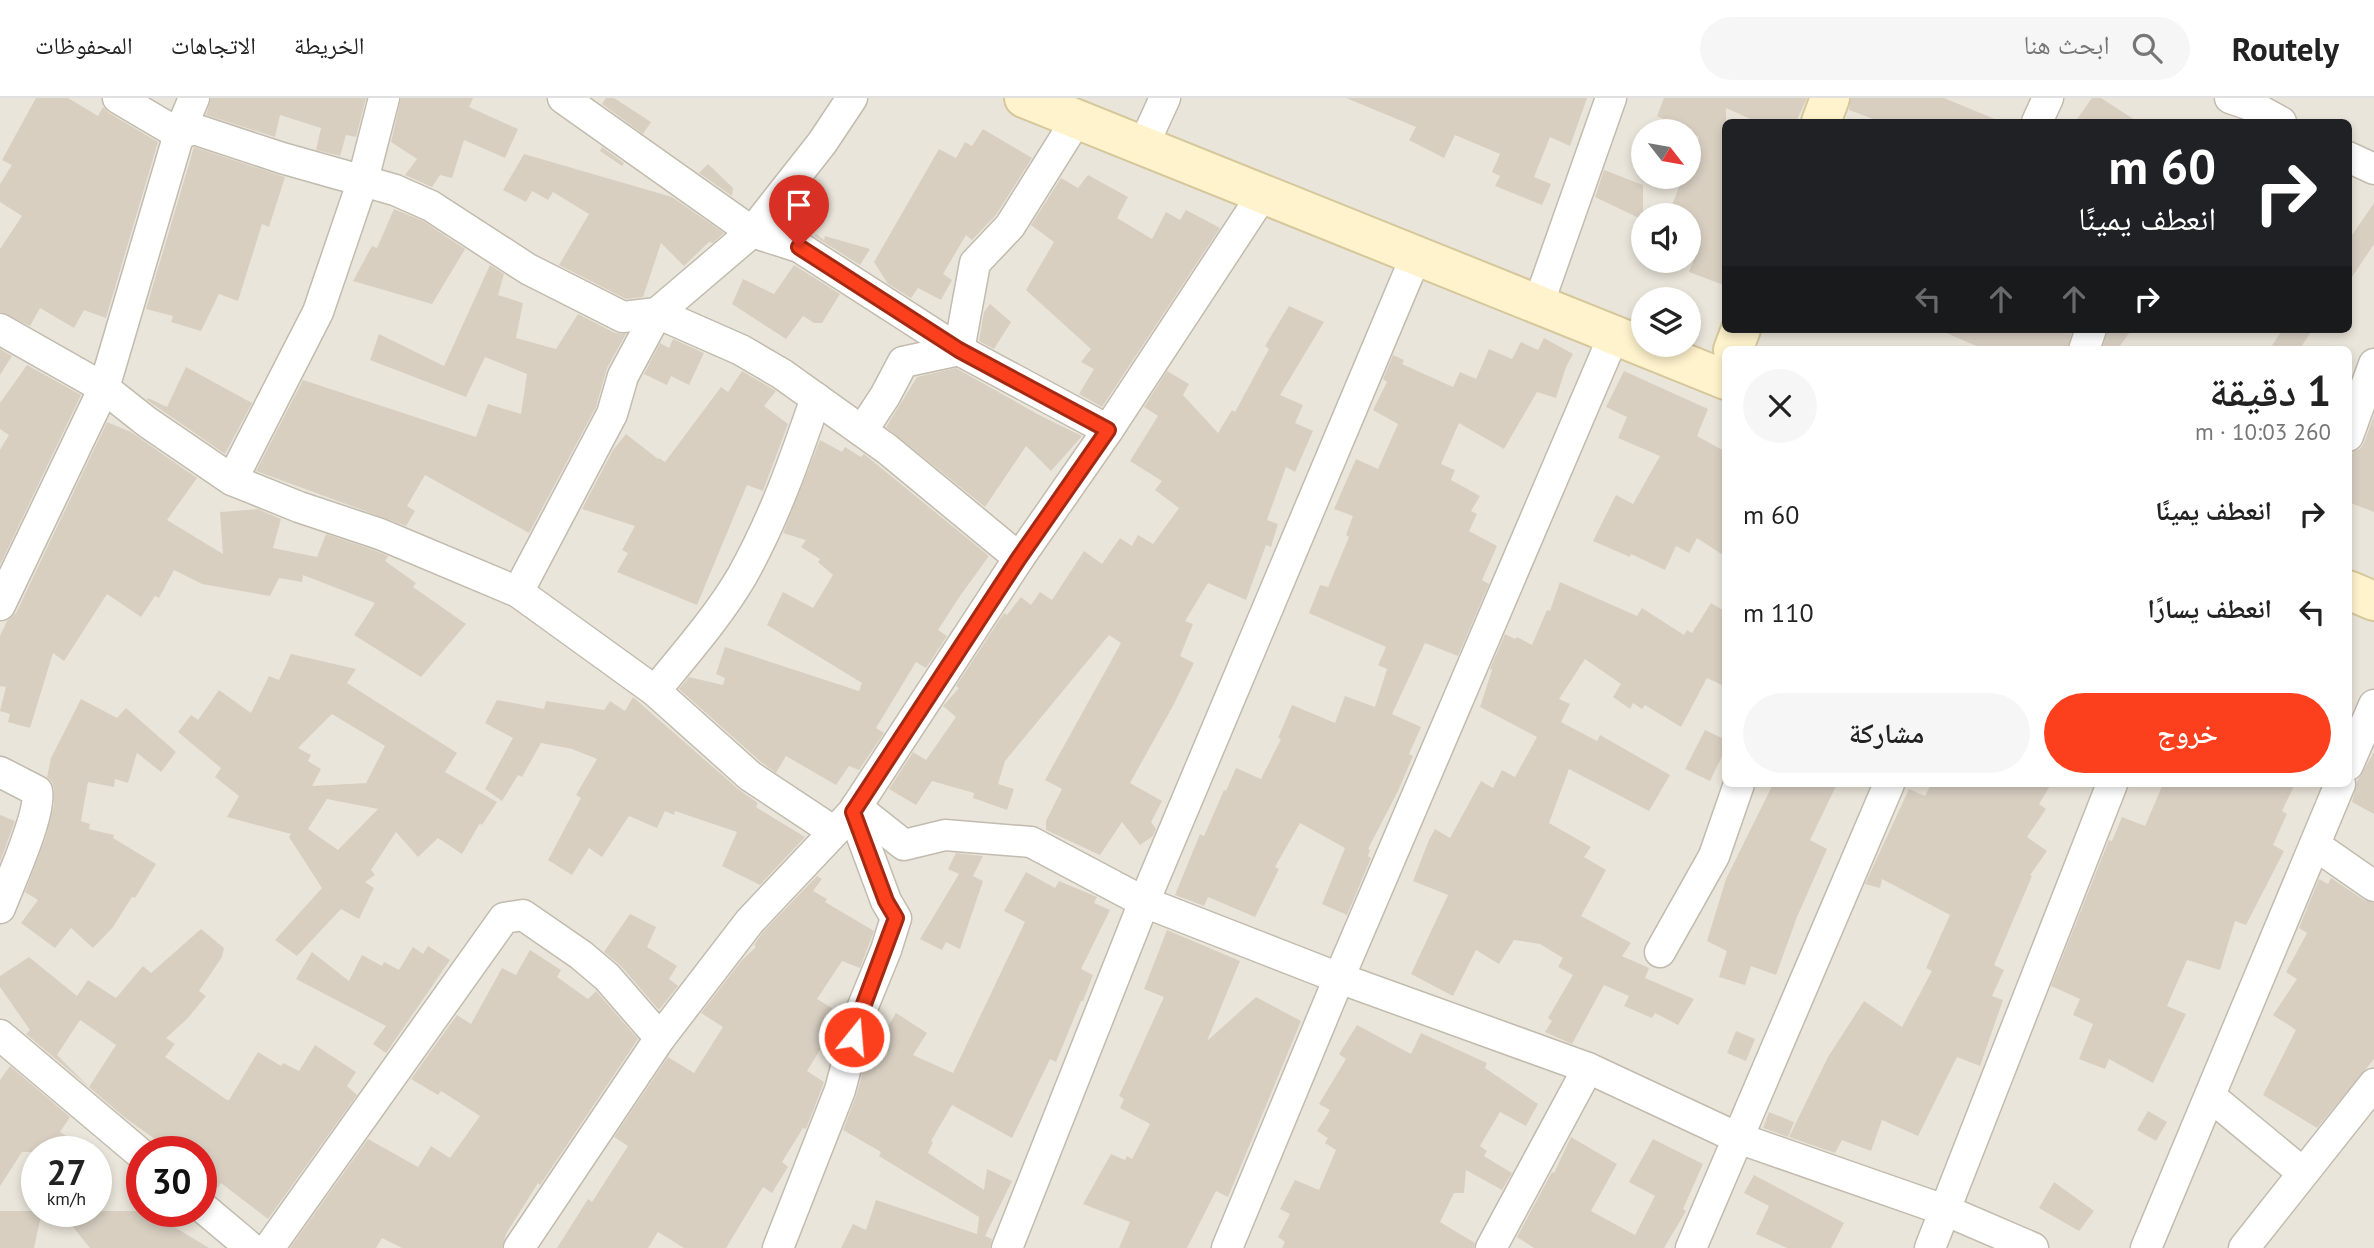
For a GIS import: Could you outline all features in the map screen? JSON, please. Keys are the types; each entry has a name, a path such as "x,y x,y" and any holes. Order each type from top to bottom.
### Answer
{"street":[{"path":"118,98 179,134 194,129 282,158 395,190 431,206 528,269 623,317 657,313 741,350 782,374 862,431 1019,558"},
{"path":"0,605 104,388 179,134 194,98"},
{"path":"232,480 318,312 363,180 384,98"},
{"path":"563,98 752,232 799,247 959,350 1108,430"},
{"path":"518,592 612,414 623,376 657,313 752,232 822,142 852,98"},
{"path":"1024,98 1614,335 1722,369"},
{"path":"1143,146 1165,98"},
{"path":"1538,305 1611,98"},
{"path":"1822,119 1830,98"},
{"path":"2038,119 2048,98"},
{"path":"2230,98 2276,119"},
{"path":"959,350 975,263 1010,226 1077,119"},
{"path":"2352,159 2374,169"},
{"path":"519,1248 660,1038 750,921 847,817 1019,558 1108,430 1263,194"},
{"path":"1007,1248 1144,902 1416,256"},
{"path":"0,329 104,388 147,422 232,480 299,507 380,534 518,592 655,691 750,776 847,817 904,845 945,835 1031,842 1144,902 1339,978 1588,1068 1738,1138 1947,1211 2033,1248"},
{"path":"1227,1248 1339,978 1614,335"},
{"path":"862,431 903,362 959,350"},
{"path":"2352,426 2371,380"},
{"path":"655,691 695,642 741,577 790,477 816,398"},
{"path":"2352,592 2374,601"},
{"path":"2352,756 2374,705"},
{"path":"0,772 37,791 39,797 32,824 0,908"},
{"path":"1660,952 1714,856 1738,787"},
{"path":"1691,1248 1888,787"},
{"path":"1930,1248 1947,1211 2111,787"},
{"path":"2146,1248 2339,787"},
{"path":"778,1248 840,1090 861,1012 896,918 847,817"},
{"path":"2315,845 2374,886"},
{"path":"270,1248 504,918 523,915 580,955 607,977 660,1038"},
{"path":"0,1035 126,1142"},
{"path":"1491,1248 1588,1068"},
{"path":"2244,1248 2374,1084"},
{"path":"2210,1096 2303,1173"},
{"path":"217,1219 251,1248"}],"shaded area":[{"path":"0,98 2374,98 2374,1248 0,1248"}],"building":[{"path":"36,98 68,98 98,116 103,107 158,142 106,318 84,310 74,328 40,308 30,326 0,312 0,249 22,216 0,202 0,184 12,165 2,160"},
{"path":"211,98 366,98 356,137 346,135 340,156 316,150 321,128 280,115 275,137 206,115"},
{"path":"401,98 473,98 469,107 518,129 505,158 464,140 452,178 440,175 432,187 405,175 417,159 391,142"},
{"path":"606,98 614,98 651,122 643,134 602,104"},
{"path":"1346,98 1587,98 1570,146 1550,137 1534,177 1551,184 1542,205 1495,186 1500,176 1492,172 1500,154 1455,135 1444,158 1409,140 1416,127"},
{"path":"1664,98 1807,98 1797,119 1750,119 1726,108 1726,119 1722,119 1722,284 1692,273 1701,273 1701,203 1673,203 1678,189 1701,189 1701,119 1663,119 1657,116"},
{"path":"1851,98 1944,98 1995,119 1873,119 1849,110"},
{"path":"2092,98 2101,98 2133,119 2077,119"},
{"path":"983,129 1032,158 996,215 972,240 966,235 943,274 952,280 941,300 918,288 911,298 888,284 874,262 939,149 956,158 965,142 972,146"},
{"path":"194,147 285,177 269,227 262,224 238,301 219,294 201,331 171,322 173,316 146,309"},
{"path":"602,147 624,163 622,166 600,151"},
{"path":"524,154 672,197 724,233 713,243 709,242 684,266 661,243 643,297 626,299 559,265 589,214 553,192 548,200 532,191 526,202 503,190"},
{"path":"708,164 733,188 732,196 699,173"},
{"path":"1604,170 1631,180 1631,189 1643,189 1643,203 1631,203 1631,214 1595,197"},
{"path":"1088,175 1128,197 1117,218 1152,239 1166,212 1180,220 1186,210 1220,228 1102,407 1079,394 1094,369 1081,362 1091,349 1026,290 1054,242 1031,225 1061,178 1078,188"},
{"path":"2374,203 2374,244 2352,277 2352,235"},
{"path":"394,209 423,221 465,249 432,304 353,281 372,246 377,248"},
{"path":"816,234 824,240 825,236 870,249 860,265 814,236"},
{"path":"490,265 504,274 498,295 523,303 516,338 556,349 578,314 615,333 626,334 607,368 596,407 529,533 425,475 407,506 415,511 406,526 256,471 303,380 476,437 488,404 521,414 527,374 485,357 466,397 370,360 379,334 444,366"},
{"path":"794,265 840,294 822,323 814,323 803,316 786,339 732,304 743,279 774,294"},
{"path":"990,304 1011,322 994,349 979,341 984,312"},
{"path":"1289,306 1324,322 1280,395 1303,405 1295,423 1313,431 1295,472 1286,467 1267,520 1278,524 1271,547 1266,545 1246,600 1208,583 1185,621 1193,624 1180,656 1194,663 1130,783 1162,801 1151,822 1156,829 1153,836 1140,845 1122,822 1100,855 1046,830 1046,821 1062,789 1045,780 1121,643 1109,635 1005,761 998,784 1014,789 1007,810 973,798 974,793 932,781 916,805 889,789 913,752 926,760 956,717 943,706 959,688 956,686 1004,613 1007,615 1021,597 1031,605 1040,592 1052,600 1084,551 1102,564 1120,538 1132,546 1138,535 1153,544 1179,508 1155,490 1162,481 1130,461 1158,416 1144,407 1167,371 1189,384 1183,395 1218,433 1232,410 1235,412 1269,349 1265,346"},
{"path":"1946,333 2072,333 2068,346 1977,346"},
{"path":"2107,333 2129,333 2120,346 2103,346"},
{"path":"2280,333 2310,333 2302,346 2272,346"},
{"path":"1544,338 1573,354 1556,398 1537,392 1504,449 1459,423 1441,464 1455,470 1451,480 1480,496 1471,511 1477,514 1469,531 1497,546 1482,580 1489,584 1458,656 1425,643 1392,714 1421,727 1409,754 1413,756 1398,791 1368,849 1368,856 1371,858 1347,915 1322,904 1345,848 1300,823 1275,867 1279,869 1255,917 1208,897 1204,906 1175,895 1200,834 1204,836 1236,768 1261,779 1281,739 1278,738 1292,705 1335,723 1345,696 1375,707 1387,669 1378,665 1386,647 1309,613 1320,585 1328,587 1349,537 1346,535 1353,516 1334,509 1356,459 1378,469 1398,424 1373,410 1387,382 1383,379 1393,355 1404,360 1402,364 1453,387 1460,372 1476,379 1489,349 1512,359 1521,342 1538,350"},
{"path":"673,339 704,353 689,385 671,376 667,385 644,374 660,343 669,348"},
{"path":"0,349 12,356 0,375"},
{"path":"27,365 81,395 0,565 0,450 9,435 0,429 0,403"},
{"path":"186,367 252,403 225,454 147,400 148,398 167,407"},
{"path":"956,368 1082,436 1051,471 1026,446 985,507 886,427 917,377"},
{"path":"742,371 776,391 764,406 788,424 763,491 747,485 697,605 617,572 628,553 622,550 635,526 582,509 613,450 626,434 665,462 721,387 728,392"},
{"path":"1624,371 1708,409 1697,436 1722,450 1722,554 1697,538 1689,553 1676,546 1665,570 1631,554 1630,557 1593,541 1616,495 1633,504 1660,456 1618,438 1627,417 1606,407"},
{"path":"2374,416 2374,512 2352,504 2352,454 2364,443"},
{"path":"107,422 131,432 197,478 167,520 223,554 220,512 258,509 281,519 273,548 317,557 326,534 374,550 388,556 385,561 416,583 413,587 466,624 421,677 354,635 375,603 303,575 302,582 279,578 270,596 202,584 174,570 159,598 155,596 141,617 107,594 64,661 53,653 30,728 8,722 10,714 0,711 6,687 0,686 0,636 7,621 16,613"},
{"path":"820,440 842,452 845,447 861,457 864,454 989,556 938,630 947,636 926,668 916,662 876,728 884,733 859,770 849,766 836,785 786,756 776,773 679,689 689,677 723,685 725,678 716,674 725,647 859,691 862,683 767,625 783,592 813,608 833,575 818,562 820,559 801,547 806,540 783,533"},
{"path":"1560,582 1637,616 1642,608 1684,635 1687,630 1692,633 1711,603 1722,610 1722,685 1707,678 1681,727 1645,705 1642,709 1633,703 1630,709 1613,697 1621,684 1585,659 1559,699 1570,704 1561,722 1597,741 1600,735 1670,775 1649,811 1569,769 1549,823 1591,847 1584,857 1606,870 1581,916 1631,943 1622,956 1649,968 1645,978 1694,999 1678,1025 1655,1013 1652,1018 1624,1006 1629,996 1604,985 1572,1044 1545,1032 1552,1021 1548,1018 1573,975 1558,967 1563,958 1540,944 1514,940 1499,964 1476,950 1453,996 1411,974 1448,895 1413,881 1429,840 1435,829 1450,838 1481,781 1493,788 1502,770 1515,777 1537,737 1480,707 1492,670 1490,669 1505,634 1532,645 1547,610 1550,611"},
{"path":"291,654 356,669 347,683 457,753 445,772 497,802 482,825 480,823 462,854 438,838 418,857 396,832 371,870 375,875 365,882 374,888 359,919 341,909 297,956 275,940 322,888 289,837 291,834 227,817 239,796 215,777 221,768 178,732 191,715 198,720 219,690 251,713 269,676 279,680","holes":["332,714 385,746 366,783 312,786 321,769 308,761 311,755 298,748","327,799 378,809 338,850 308,829"]},
{"path":"633,697 738,789 758,803 756,807 805,837 760,885 722,866 737,832 675,811 674,815 665,811 657,828 629,816 602,857 589,848 572,875 548,860 581,798 576,795 597,759 572,749 541,743 522,777 518,775 502,801 485,789 513,738 485,723 497,700 544,709 546,701 604,710 610,701 625,711"},
{"path":"81,699 117,718 126,708 176,752 161,772 137,753 128,783 115,779 114,787 88,782 81,821 90,824 89,829 114,835 113,838 156,864 135,898 132,897 113,927 93,948 71,928 55,948 21,923 38,900 25,892 46,837 54,805 52,782 47,777 51,758"},
{"path":"1705,730 1722,738 1722,756 1710,781 1685,769"},
{"path":"2374,752 2374,814 2352,802 2357,782"},
{"path":"1772,787 1836,787 1810,840 1827,849 1797,917 1776,975 1751,966 1745,985 1719,977 1727,951 1707,941 1726,879"},
{"path":"1930,787 2049,787 2039,804 2046,809 2027,837 2047,851 2030,875 2032,876 1994,965 2004,970 1992,996 2003,1000 1980,1066 1957,1057 1918,1136 1882,1120 1871,1151 1842,1140 1835,1153 1789,1137 1828,1057 1864,1001 1902,1027 1932,971 1926,968 1950,915 1882,879 1880,888 1865,884 1909,789 1925,796"},
{"path":"2162,787 2294,787 2282,811 2287,814 2273,845 2284,851 2246,925 2235,921 2220,970 2187,960 2167,1006 2186,1014 2153,1083 2109,1059 2105,1069 2079,1059 2093,1024 2073,1015 2080,999 2051,986 2109,840 2112,841 2122,817 2145,826"},
{"path":"0,815 15,821 0,862"},
{"path":"956,853 983,856 973,876 983,881 960,949 946,942 942,950 920,939 959,874 948,869"},
{"path":"1026,872 1055,888 1059,881 1097,897 1094,903 1110,910 1081,969 1093,975 1083,1001 1056,1062 1050,1059 1012,1138 952,1105 931,1141 933,1142 928,1153 984,1190 987,1169 1012,1181 985,1236 992,1239 990,1248 841,1248 853,1224 866,1230 876,1200 977,1234 979,1217 879,1156 881,1152 843,1130 867,1058 878,1036 881,1038 896,1013 927,1033 913,1055 953,1073 1025,922 1004,911"},
{"path":"817,876 822,879 813,891 827,899 825,902 874,931 860,968 842,961 817,999 842,1014 807,1071 824,1082 806,1129 803,1128 782,1162 788,1167 772,1193 763,1187 726,1248 684,1248 658,1232 648,1248 557,1248 588,1199 592,1202 628,1146 614,1137 668,1057 694,1073 723,1027 701,1013 742,960 756,947 754,945 763,932"},
{"path":"2331,878 2364,900 2374,903 2374,1059 2317,1128 2263,1095 2296,1030 2273,1015 2297,979 2286,972 2307,933 2299,928 2319,879 2328,884"},
{"path":"630,914 656,927 647,947 677,966 669,979 678,986 659,1010 620,965 604,952"},
{"path":"201,929 224,948 222,957 199,991 206,996 187,1019 166,1038 175,1044 165,1057 227,1100 258,1052 281,1066 283,1063 299,1071 315,1045 356,1072 347,1086 357,1095 268,1219 221,1183 217,1188 217,1136 151,1136 124,1117 26,1034 30,1030 0,987 0,976 29,957 77,996 88,980 116,998 143,966 151,973","holes":["80,1020 116,1045 89,1087 57,1055"]},
{"path":"1167,930 1240,961 1207,1041 1256,997 1301,1021 1228,1197 1216,1191 1187,1248 1119,1248 1130,1222 1083,1204 1111,1154 1125,1160 1127,1156 1132,1159 1150,1124 1120,1108 1124,1099 1119,1096 1164,997 1144,989"},
{"path":"428,946 450,960 386,1053 373,1044 386,1026 296,979 312,952 349,981 362,955 382,966 384,962 399,970 413,947 423,954"},
{"path":"530,950 561,970 557,977 588,999 596,991 638,1039 540,1185 538,1183 506,1234 502,1248 402,1248 382,1238 376,1248 290,1248 368,1139 418,1167 431,1146 450,1158 480,1116 441,1091 438,1095 411,1079 457,1015 471,1024 502,968 516,975"},
{"path":"1357,1025 1411,1054 1421,1033 1487,1063 1485,1068 1538,1104 1526,1126 1500,1112 1480,1146 1487,1151 1484,1156 1512,1173 1502,1190 1466,1170 1464,1193 1454,1193 1440,1222 1475,1243 1474,1248 1282,1248 1285,1242 1278,1237 1290,1214 1280,1209 1295,1180 1319,1190 1336,1150 1325,1143 1328,1138 1317,1131 1330,1110 1319,1104 1346,1059 1339,1054"},
{"path":"1736,1031 1755,1039 1746,1061 1727,1053"},
{"path":"10,1066 70,1117 60,1132 66,1136 21,1136 21,1154 0,1186 0,1080"},
{"path":"2148,1111 2167,1122 2156,1141 2137,1130"},
{"path":"1769,1112 1794,1122 1788,1137 1763,1128"},
{"path":"1571,1137 1617,1164 1591,1211 1635,1235 1655,1196 1629,1182 1653,1139 1703,1164 1683,1209 1686,1211 1664,1248 1534,1248 1517,1237 1552,1172 1554,1173"},
{"path":"1754,1175 1844,1223 1831,1248 1787,1248 1756,1234 1769,1206 1744,1193"},
{"path":"2054,1182 2094,1211 2079,1231 2039,1208"},
{"path":"0,1211 21,1211 21,1227 39,1227 34,1248 0,1248"},
{"path":"112,1211 126,1211 126,1227 174,1227 209,1248 90,1248 73,1227 112,1227"}],"route":[{"path":"799,247 959,350 1108,430 1019,558 853,812 886,901 896,918 854,1037"}]}
